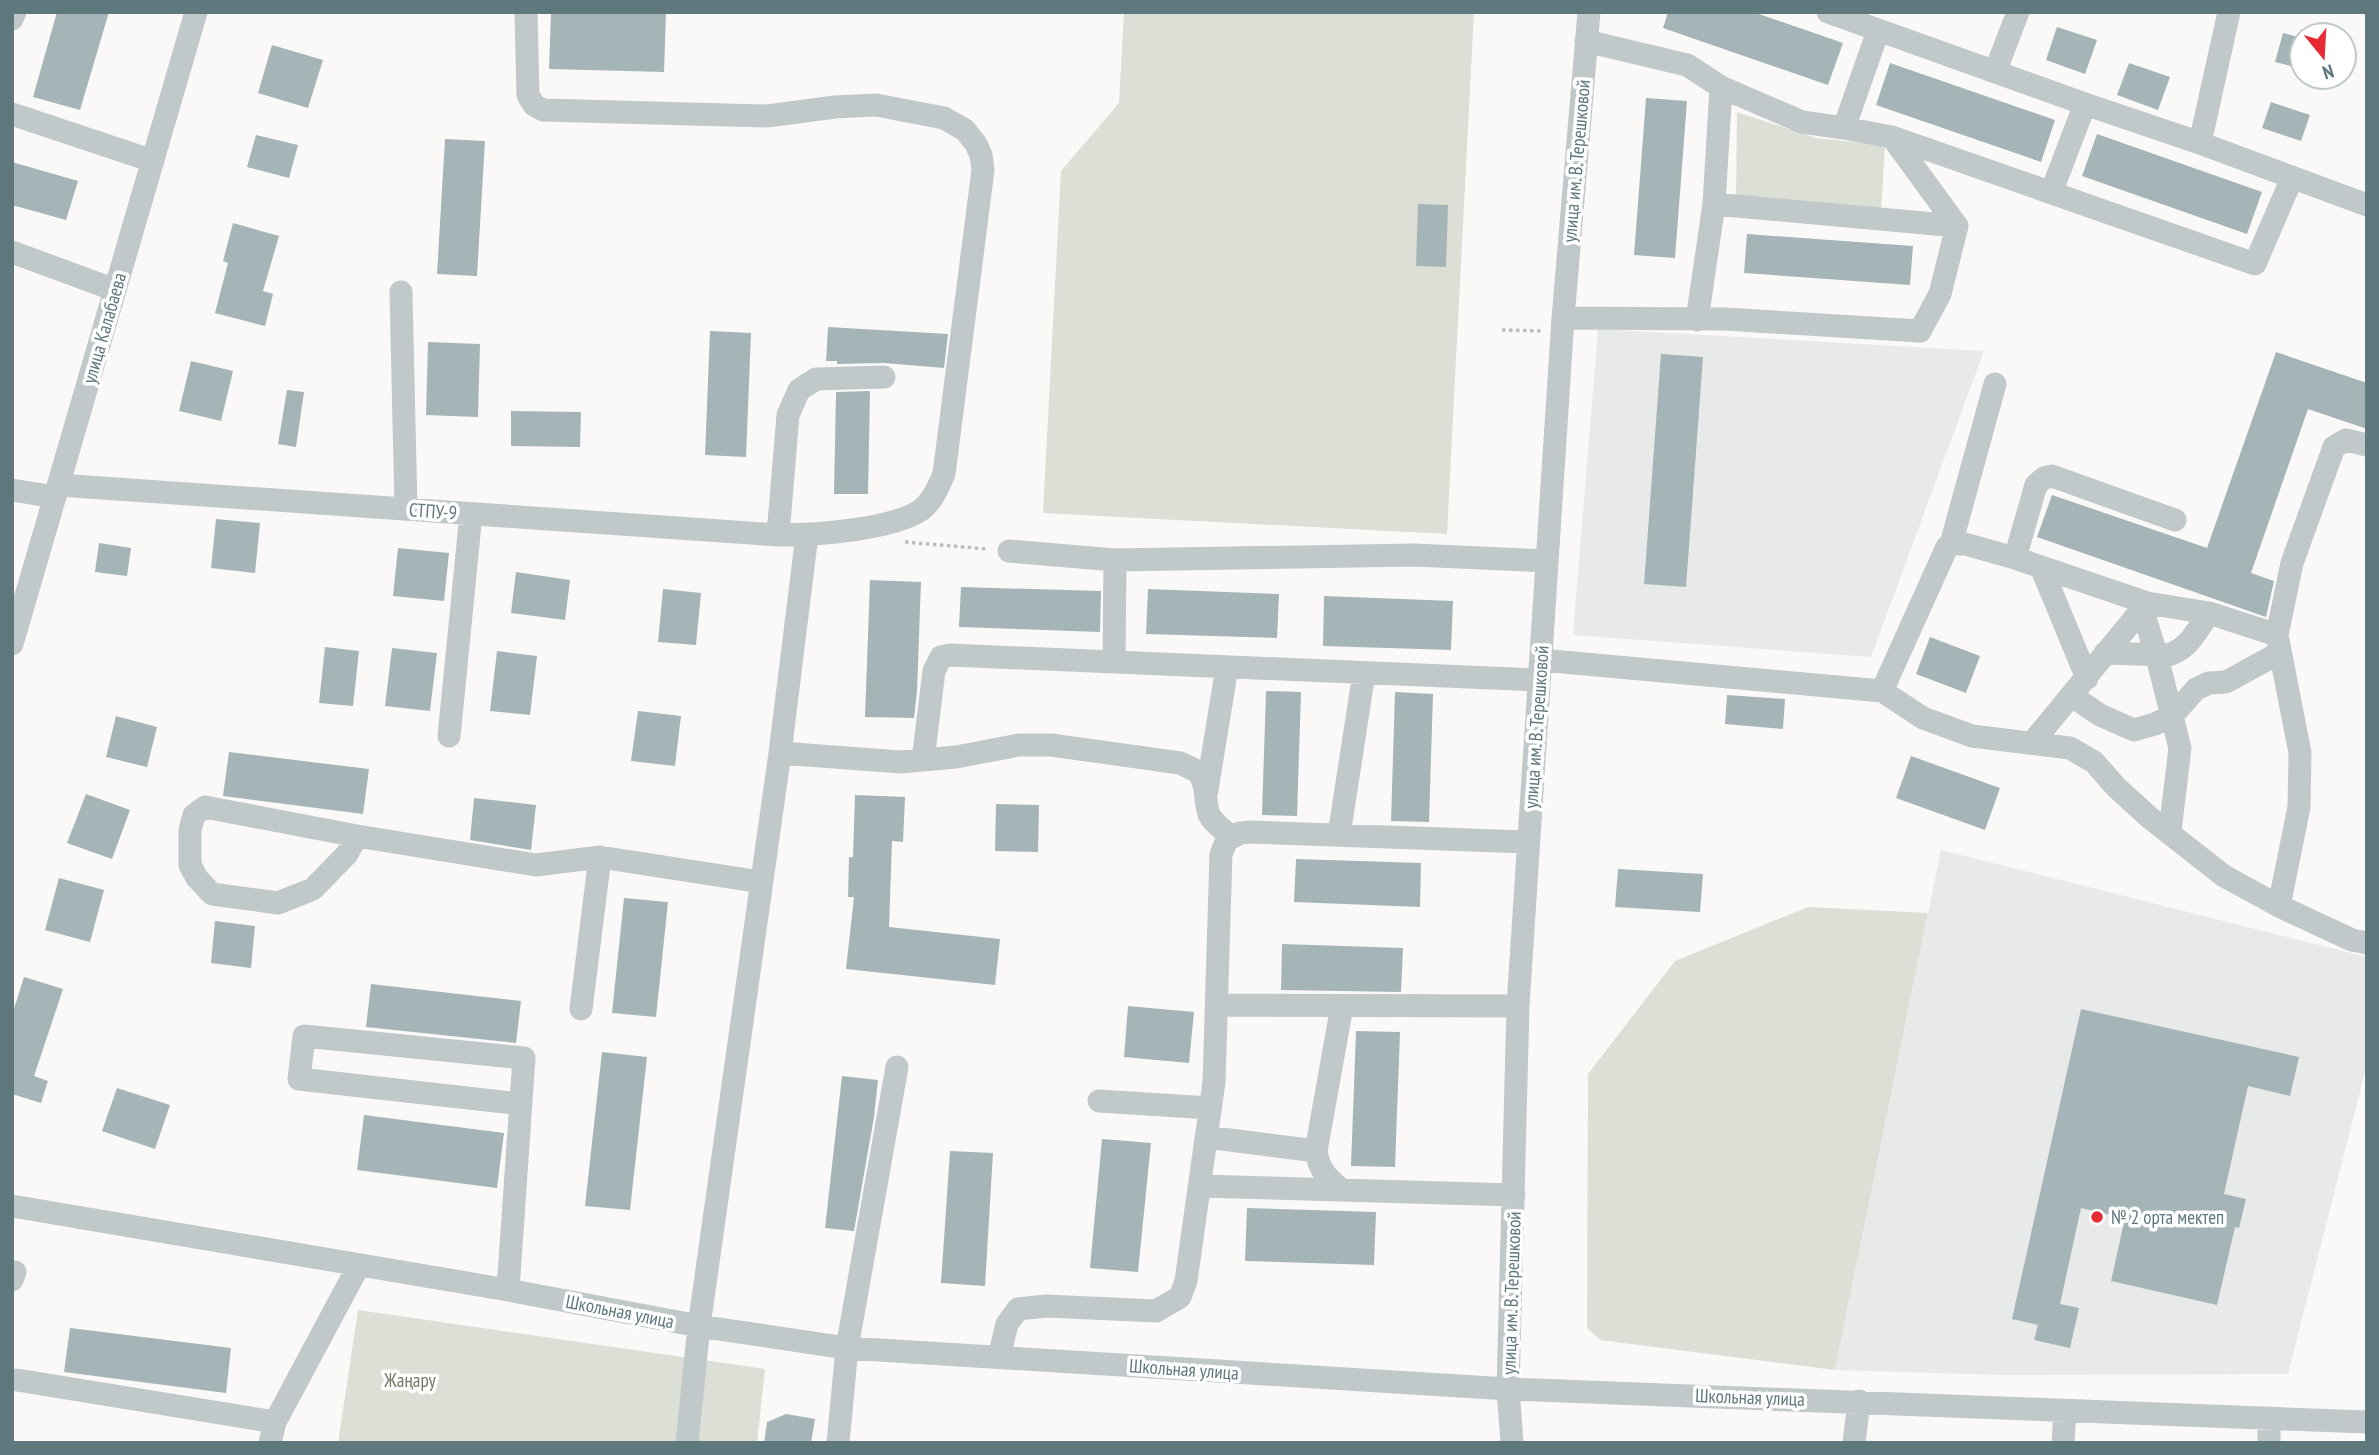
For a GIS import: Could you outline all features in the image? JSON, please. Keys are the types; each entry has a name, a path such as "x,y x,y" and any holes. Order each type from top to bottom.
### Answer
{"street":[{"path":"12,19 16,12"},
{"name":"улица Калабаева","path":"12,644 196,12"},
{"name":"СТПУ-9","path":"12,490 406,509 778,535 807,535 901,520 922,509 933,497 944,474 983,170 981,155 965,130 944,118 876,105 835,107 767,116 543,110 534,105 528,95 526,12"},
{"name":"улица им. В. Терешковой","path":"1512,1443 1508,1389 1518,1006 1563,325 1588,12"},
{"path":"1828,12 2367,205"},
{"path":"1995,72 2018,12"},
{"path":"2200,143 2229,12"},
{"path":"1844,128 1878,31"},
{"path":"1586,41 1687,65 1721,87 1802,122 1892,137 2255,264 2292,178"},
{"path":"1697,320 1714,204 1721,87"},
{"path":"2052,193 2085,104"},
{"path":"12,114 153,161"},
{"path":"1563,325 1725,319 1920,331 1940,295 1957,226 1892,137"},
{"path":"1714,204 1957,226"},
{"path":"12,252 115,290"},
{"path":"401,292 406,509"},
{"path":"778,535 788,415 799,390 816,379 884,377"},
{"path":"1882,691 1947,547 1951,544 1995,384"},
{"path":"2279,906 2300,807 2300,753 2278,644 2292,563 2334,447 2346,440 2367,445"},
{"path":"2015,558 2036,485 2044,478 2052,476 2175,520"},
{"path":"449,736 471,514"},
{"path":"687,1443 699,1326 780,753 807,535"},
{"path":"1951,544 1965,544 2015,558 2144,606 2209,613 2278,644"},
{"path":"1009,551 1115,560 1415,555 1547,561"},
{"path":"1114,662 1115,560"},
{"path":"2041,567 2087,678"},
{"path":"2032,743 2144,606"},
{"path":"2144,606 2180,748 2170,831"},
{"path":"2105,653 2168,654 2186,647 2209,613"},
{"path":"2072,696 2100,715 2134,730 2173,715 2196,690 2209,683 2226,682 2278,644"},
{"path":"923,760 934,671 941,657 950,655 1364,673 1540,670 1882,691 1923,718 1972,736 2070,748 2094,762 2116,787 2150,818 2170,831 2224,876 2279,906 2359,942"},
{"path":"1227,667 1207,790 1211,818 1231,837"},
{"path":"1339,835 1364,673"},
{"path":"780,753 901,762 956,757 1019,746 1051,745 1180,763 1199,772 1207,790"},
{"path":"357,836 347,854 313,889 278,903 212,894 197,878 190,865 190,830 194,815 205,807 357,836 537,865 600,857 761,882"},
{"path":"999,1357 1007,1324 1018,1310 1046,1306 1156,1311 1180,1297 1186,1281 1214,1082 1220,854 1223,845 1231,837 1250,832 1528,842"},
{"path":"581,1009 600,857"},
{"path":"1217,1005 1518,1006"},
{"path":"1342,1006 1316,1151 1322,1172 1342,1190"},
{"path":"508,1290 524,1058 304,1036 299,1080 520,1104"},
{"path":"838,1443 847,1348 897,1067"},
{"path":"1099,1101 1210,1108"},
{"path":"1206,1137 1316,1151"},
{"path":"1199,1186 1514,1195"},
{"name":"Школьная улица","path":"12,1206 508,1290 699,1326 847,1348 1508,1389 2367,1422"},
{"path":"17,1380 273,1432 359,1265"},
{"path":"1854,1443 1858,1401"},
{"path":"2063,1443 2065,1411"},
{"path":"2269,1418 2269,1443"}],"path":[{"path":"1502,330 1563,325"},
{"path":"904,542 1009,551"}],"shaded area":[{"path":"1598,329 1984,351 1871,657 1573,635"},
{"name":"№ 2 орта мектеп","path":"1941,850 2367,957 2367,1064 2288,1374 2001,1375 1835,1370"}],"green space":[{"path":"1124,12 1474,12 1447,534 1043,513 1061,171 1119,103"},
{"path":"1737,112 1816,138 1885,145 1881,212 1736,199"},
{"path":"1808,907 1928,913 1835,1370 1600,1340 1587,1328 1588,1074 1675,961"},
{"name":"Жаңару","path":"358,1310 765,1369 757,1443 338,1443"}],"building":[{"path":"57,12 109,12 80,110 33,97"},
{"path":"551,12 666,12 664,72 549,69"},
{"path":"1668,12 1753,12 1843,43 1828,85 1663,28"},
{"path":"2057,27 2097,40 2085,74 2046,60"},
{"path":"2283,33 2288,34 2288,65 2275,62"},
{"path":"272,45 323,60 308,108 258,93"},
{"path":"1890,63 2055,120 2041,162 1876,105"},
{"path":"2129,63 2170,77 2158,110 2117,95"},
{"path":"1646,98 1687,101 1675,258 1634,255"},
{"path":"2271,102 2310,115 2301,141 2262,128"},
{"path":"2097,134 2262,192 2247,234 2082,176"},
{"path":"256,135 298,145 289,178 247,167"},
{"path":"445,139 485,141 477,276 437,274"},
{"path":"12,162 78,181 66,220 12,205"},
{"path":"1418,204 1448,205 1446,267 1416,266"},
{"path":"233,223 279,236 263,291 273,294 265,326 215,313 228,263 223,261"},
{"path":"1747,234 1913,246 1910,285 1744,273"},
{"path":"828,327 948,334 944,368 884,363 837,364 837,361 826,361"},
{"path":"710,331 751,333 746,457 705,455"},
{"path":"428,342 480,344 478,417 426,415"},
{"path":"2276,352 2367,383 2367,429 2308,409 2251,573 2274,581 2266,617 2037,537 2052,495 2207,548"},
{"path":"1661,354 1703,357 1686,587 1644,584"},
{"path":"191,361 233,371 221,421 179,411"},
{"path":"287,390 304,392 296,447 278,444"},
{"path":"870,391 868,494 834,494 836,392"},
{"path":"511,411 581,412 580,447 511,446"},
{"path":"216,519 260,523 255,573 211,568"},
{"path":"99,543 131,548 127,576 95,572"},
{"path":"398,548 449,553 444,601 393,596"},
{"path":"516,572 570,580 565,620 511,613"},
{"path":"870,580 921,582 914,718 865,717"},
{"path":"961,587 1101,591 1100,632 959,627"},
{"path":"663,589 701,593 696,645 658,642"},
{"path":"1148,589 1279,594 1277,638 1146,634"},
{"path":"1324,596 1453,601 1451,650 1323,646"},
{"path":"1930,637 1980,656 1966,693 1916,674"},
{"path":"325,647 359,651 353,706 319,703"},
{"path":"392,648 437,653 430,711 385,706"},
{"path":"497,651 537,656 530,715 490,711"},
{"path":"1266,691 1301,692 1297,816 1262,815"},
{"path":"1395,692 1433,694 1429,822 1391,821"},
{"path":"1727,695 1785,699 1783,729 1725,724"},
{"path":"638,711 681,716 675,766 631,761"},
{"path":"116,716 157,727 147,767 106,757"},
{"path":"229,752 369,769 363,814 223,796"},
{"path":"1911,756 2000,788 1985,830 1896,798"},
{"path":"86,794 130,810 112,859 67,843"},
{"path":"855,795 905,797 903,842 892,841 889,927 1000,939 995,985 846,969 854,897 848,897 849,857 853,857"},
{"path":"474,798 536,805 531,850 470,840"},
{"path":"996,804 1039,805 1038,852 995,851"},
{"path":"1296,859 1421,863 1420,907 1294,902"},
{"path":"1618,869 1703,874 1700,912 1615,907"},
{"path":"59,878 104,890 90,942 45,930"},
{"path":"624,898 668,902 656,1017 612,1013"},
{"path":"215,921 255,926 251,968 211,963"},
{"path":"1282,944 1403,948 1401,992 1281,990"},
{"path":"24,977 63,989 34,1076 48,1081 41,1103 12,1094 12,1015"},
{"path":"371,984 521,1001 516,1043 366,1027"},
{"path":"1128,1006 1194,1012 1189,1063 1124,1057"},
{"path":"2081,1009 2299,1057 2290,1096 2248,1086 2224,1194 2246,1199 2239,1228 2235,1227 2217,1305 2111,1281 2125,1218 2081,1208 2060,1304 2079,1308 2070,1348 2034,1340 2038,1325 2012,1319"},
{"path":"1356,1031 1400,1032 1395,1167 1351,1166"},
{"path":"602,1052 647,1057 630,1210 585,1206"},
{"path":"842,1076 878,1080 854,1231 825,1228"},
{"path":"117,1088 170,1105 155,1149 102,1131"},
{"path":"364,1115 504,1133 497,1188 357,1170"},
{"path":"1102,1139 1151,1143 1138,1272 1090,1268"},
{"path":"950,1151 993,1153 985,1286 941,1283"},
{"path":"1247,1208 1376,1212 1374,1265 1245,1261"},
{"path":"70,1328 231,1348 226,1393 64,1372"},
{"path":"786,1414 815,1419 811,1443 764,1443 767,1422"}],"place":[{"name":"№ 2 орта мектеп","path":"2097,1217"}]}
